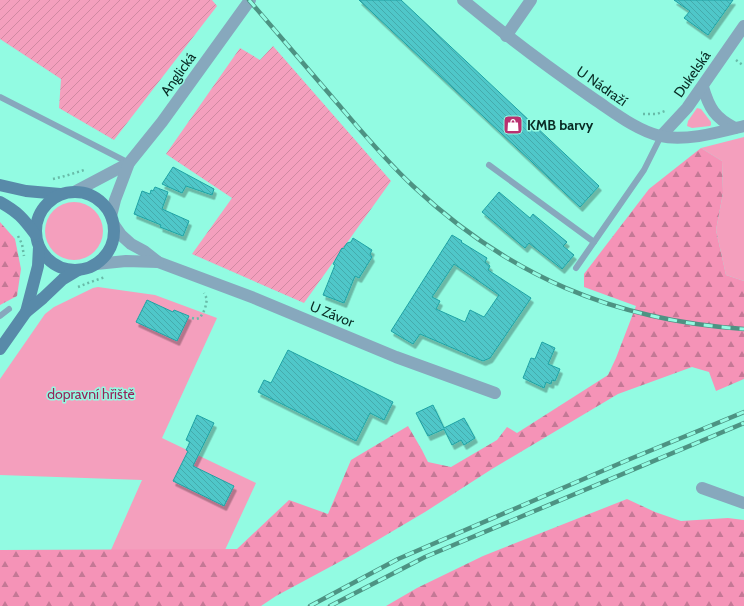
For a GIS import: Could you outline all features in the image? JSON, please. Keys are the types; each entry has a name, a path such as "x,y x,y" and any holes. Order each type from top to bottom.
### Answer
{"main road":[{"path":"0,185 26,191 60,194"},
{"path":"0,202 15,210 24,218 35,234 39,247 45,256 55,265 67,270 89,268 104,257 111,247 114,237 113,221 105,205 96,197 76,191 67,192 48,201 40,211 36,221 35,234"},
{"path":"26,312 37,270 39,247"},
{"path":"0,349 26,312 44,298 63,278 79,270"}],"street":[{"name":"Anglická","path":"113,221 115,200 129,163 162,122 250,0"},
{"name":"U Nádraží","path":"464,0 506,36 572,84 628,122 644,130 661,136 678,138 740,127"},
{"path":"506,36 530,0"},
{"name":"Dukelská","path":"661,136 703,88 744,26"},
{"path":"703,88 706,99 714,113 725,123 740,127"},
{"name":"Anglická","path":"76,191 129,163"},
{"name":"U Závor","path":"113,221 121,235 130,244 144,251 158,262 254,298 396,357 496,393"},
{"name":"U Závor","path":"96,264 158,262"},
{"path":"702,488 744,503"}],"lane":[{"path":"0,97 129,163"},
{"path":"576,268 644,170 661,136"},
{"path":"489,165 594,242"},
{"path":"0,316 9,309"}],"path":[{"path":"641,114 657,114 671,108"},
{"path":"51,179 90,168"},
{"path":"15,231 22,244 25,261"},
{"path":"74,289 109,276"},
{"path":"192,318 200,318 206,309 207,299 198,289"}],"green space":[{"path":"0,0 212,0 217,6 114,140 59,108 61,79 0,39"},
{"path":"273,46 391,181 304,303 192,254 232,198 166,154 240,48 260,60"},
{"path":"697,108 701,109 711,122 710,126 692,128 687,126 688,121"},
{"path":"744,137 744,281 726,275 716,230 723,193 722,161 701,148"},
{"path":"701,148 722,161 723,193 716,230 726,275 744,281 744,379 716,391 709,372 692,367 618,394 492,469 425,512 354,554 276,596 261,606 0,606 0,550 237,549 289,500 328,514 351,460 408,426 428,462 451,467 497,440 507,427 517,433 608,375 636,306 584,287 584,274 649,189"},
{"path":"74,202 90,207 98,215 103,231 98,247 90,255 74,260 58,255 50,247 45,231 50,215 58,207"},
{"path":"0,222 15,239 21,269 17,296 0,305"},
{"name":"dopravní hřiště","path":"98,287 155,295 217,318 162,438 256,483 225,550 111,550 142,480 0,475 0,379 45,314 54,307"},
{"path":"627,499 655,512 681,521 728,518 744,520 744,606 386,606 417,588 483,556"}],"building":[{"path":"359,0 401,0 599,186 580,207"},
{"path":"674,0 733,0 708,35 684,18 690,11"},
{"path":"173,167 214,189 212,195 186,186 182,193 162,184"},
{"path":"155,187 168,192 162,209 189,221 183,236 160,227 161,225 134,214 142,191 150,194 151,190 153,191"},
{"path":"499,192 530,218 533,214 567,242 563,246 574,255 562,269 529,243 525,248 482,212"},
{"path":"452,235 487,258 485,262 490,266 488,270 531,298 490,358 483,361 420,334 413,344 391,331","holes":["454,264 499,295 484,317 470,310 465,322 436,309 440,301 432,297"]},
{"path":"353,238 372,250 370,254 372,257 359,278 355,276 344,303 323,295 335,265 333,264 342,248 343,249 347,243 351,242"},
{"path":"147,300 173,312 174,310 189,316 177,341 136,322"},
{"path":"542,342 555,348 548,364 560,369 555,381 552,380 551,384 546,382 544,388 523,378 531,358 535,359"},
{"path":"288,350 393,402 384,420 370,413 356,441 258,392 264,380 271,383"},
{"path":"433,405 444,428 464,418 475,438 464,445 461,440 452,445 444,429 428,436 416,413"},
{"path":"197,415 214,423 193,466 234,486 224,506 173,481 188,451 186,450 190,442 186,440"}],"railway":[{"path":"249,0 393,167 449,218 487,245 525,268 565,288 607,304 651,316 696,324 744,329"},
{"path":"310,606 398,559 630,459 744,412"},
{"path":"330,606 425,557 744,423"}],"place":[{"name":"KMB barvy","path":"513,125"}]}
